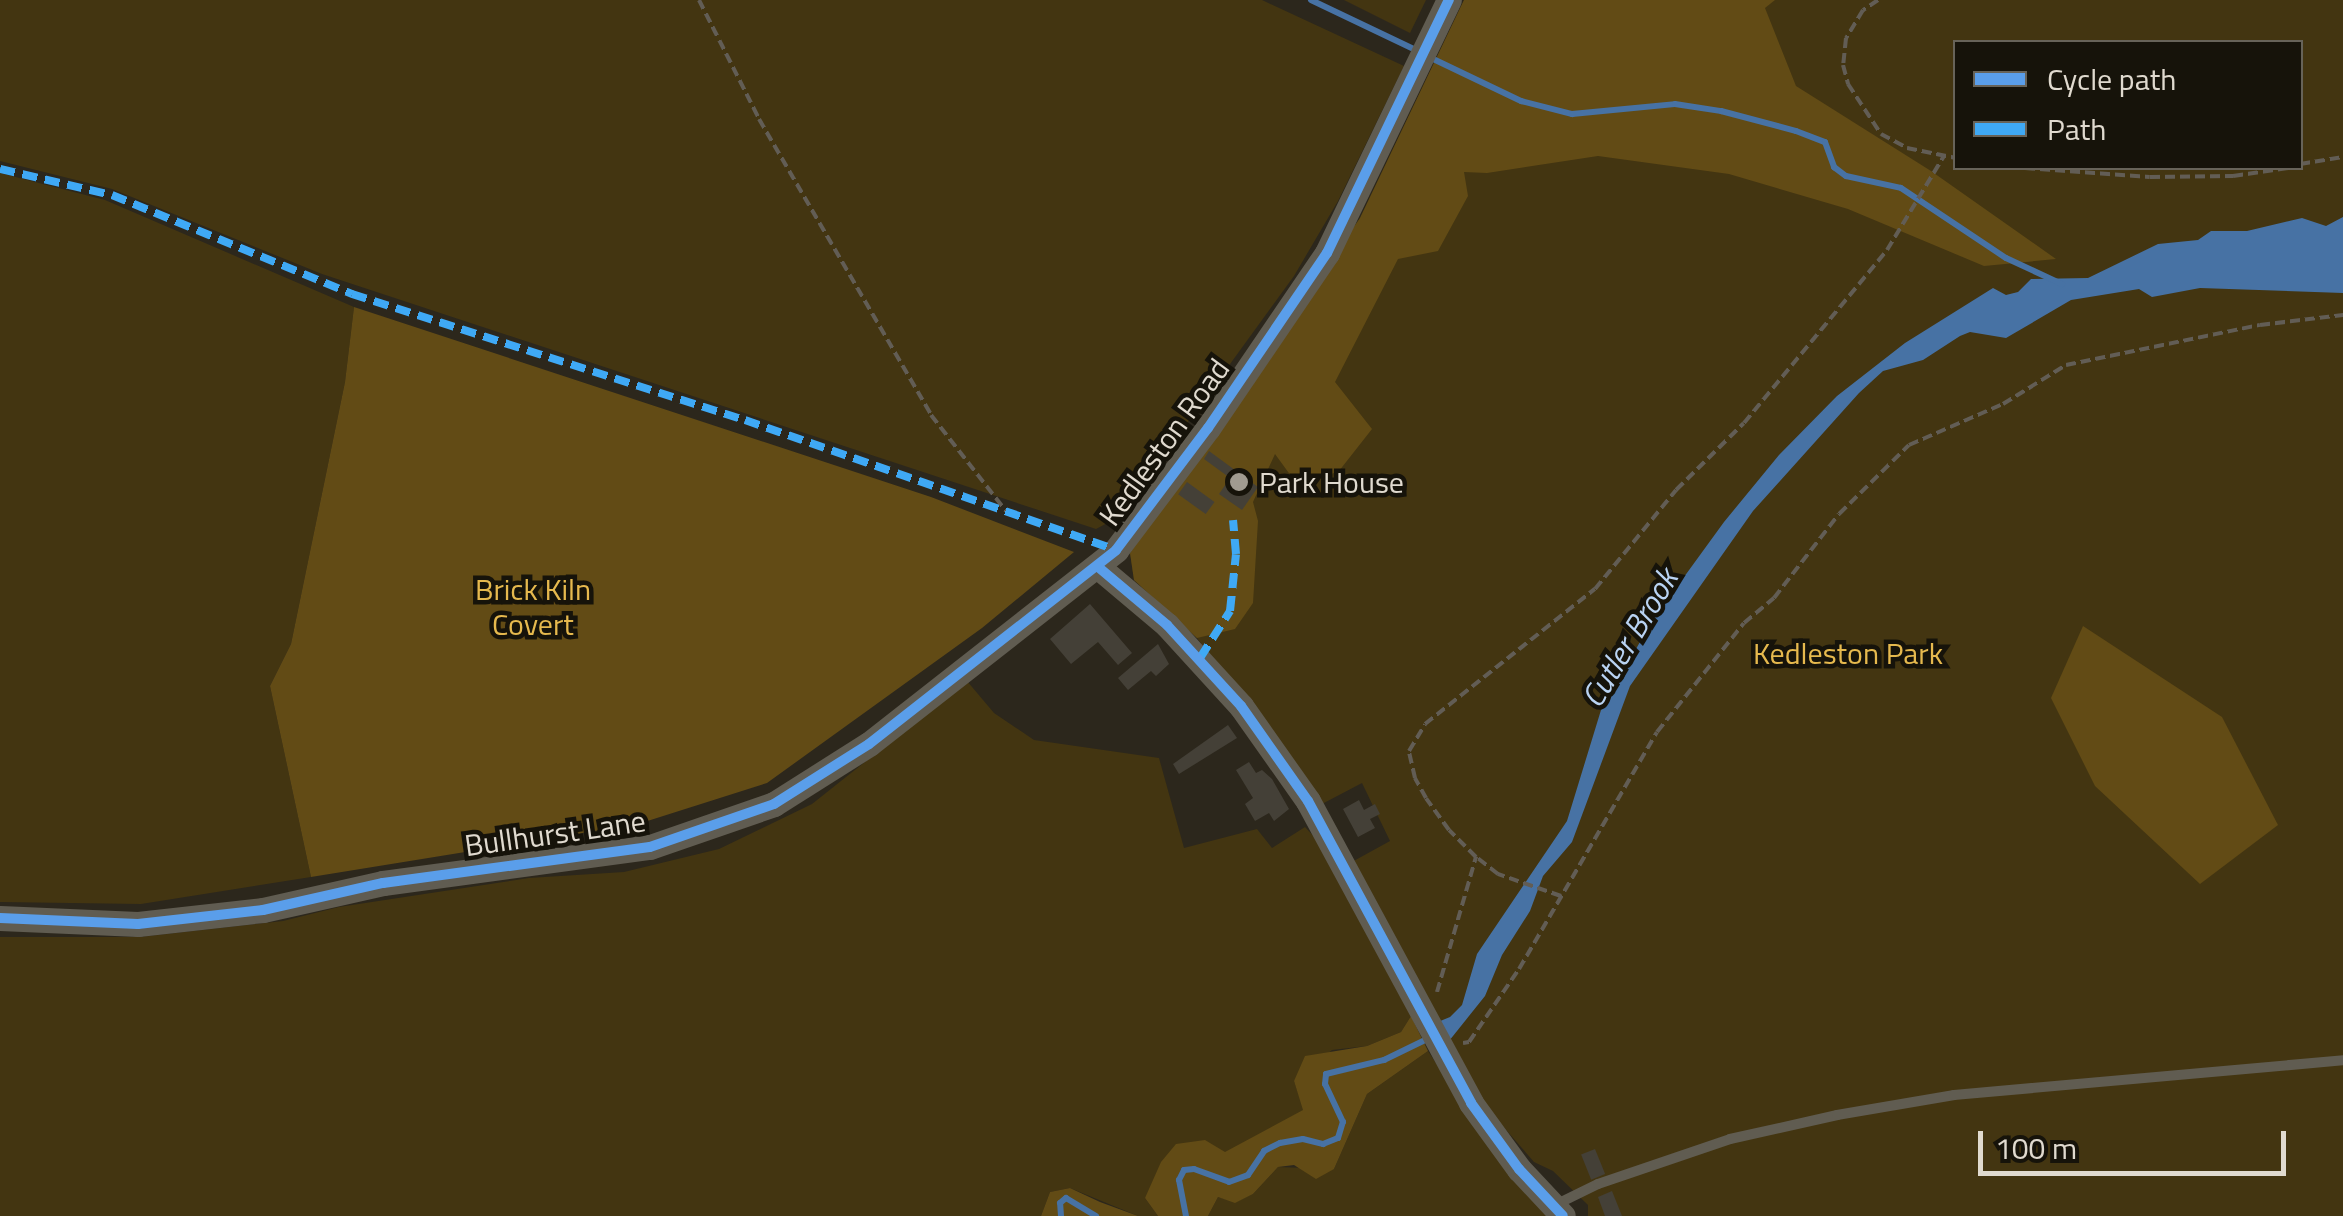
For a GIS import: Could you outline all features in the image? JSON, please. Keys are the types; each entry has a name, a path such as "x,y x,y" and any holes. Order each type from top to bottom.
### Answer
{"street":[{"name":"Kedleston Road","path":"1449,0 1419,72 1353,207 1305,290 1208,428 1116,550 1097,566 1167,624 1241,706 1308,802 1426,1026 1446,1049 1518,1168 1558,1211"},
{"name":"Bullhurst Lane","path":"0,918 138,924 264,910 383,883 650,847 774,804 854,754 1097,566"}],"lane":[{"path":"1558,1211 1598,1184 1730,1138 1836,1115 1954,1095 2343,1060"}],"path":[{"path":"699,0 759,119 930,415 1006,512"},
{"path":"1878,0 1863,10 1846,38 1843,65 1848,84 1881,134 1907,148 1953,158"},
{"path":"1561,896 1509,878 1476,857 1449,830 1414,778 1409,751 1425,724 1596,589 1676,490 1744,423 1887,250 1944,156"},
{"path":"2303,164 2343,157"},
{"path":"2044,170 2100,176 2233,176 2274,170"},
{"path":"1446,1049 1469,1042 1480,1026 1657,732 1839,514 1909,445 2003,404 2066,365 2260,325 2343,315"},
{"path":"1435,1000 1456,915 1476,857"}],"green space":[{"path":"0,0 1262,0 1404,66 1338,201 1294,276 1140,488 1115,519 1096,529 322,274 112,189 0,161"},
{"path":"1344,0 1426,0 1410,33"},
{"name":"Kedleston Park","path":"1464,0 2343,0 2343,1216 1588,1216 1588,1205 1553,1171 1534,1162 1487,1108 1350,863 1390,841 1362,783 1322,804 1197,638 1134,580 1130,553 1360,218"},
{"path":"1464,0 1775,0 1765,8 1796,86 1931,171 2056,259 1984,266 1848,209 1729,174 1598,156 1487,173 1464,172 1468,196 1438,251 1398,259 1335,382 1372,429 1339,471 1299,487 1275,454 1253,502 1258,521 1253,603 1235,629 1197,638 1134,580 1130,553 1360,218"},
{"path":"0,173 105,200 354,307 345,382 291,644 270,686 311,877 141,904 0,902"},
{"name":"Brick Kiln Covert","path":"354,307 931,497 1074,552 982,628 767,783 638,824 311,877 270,686 291,644 345,382"},
{"path":"2083,626 2222,717 2278,825 2200,884 2095,786 2051,698"},
{"path":"967,681 994,713 1034,740 1159,758 1184,848 1257,829 1272,848 1305,827 1319,842 1411,1016 1401,1032 1367,1046 1332,1050 1294,1081 1304,1110 1145,1198 1158,1216 1138,1216 1070,1188 1050,1192 1041,1216 0,1216 0,937 140,937 283,921 339,907 529,878 624,872 719,849 812,804"},
{"path":"1411,1016 1428,1051 1367,1094 1334,1169 1316,1179 1294,1165 1278,1167 1253,1194 1235,1203 1218,1197 1208,1216 1158,1216 1145,1198 1161,1162 1176,1144 1205,1140 1225,1152 1303,1110 1294,1081 1305,1056 1367,1046 1401,1032"},
{"path":"1428,1051 1464,1106 1552,1216 1208,1216 1218,1197 1236,1202 1253,1194 1278,1167 1334,1169 1367,1094"},
{"path":"1070,1188 1138,1216 1041,1216 1050,1192"}],"water":[{"path":"2343,217 2343,293 2200,288 2152,297 2139,289 2071,300 2006,338 1970,332 1960,336 1923,360 1883,371 1859,393 1753,511 1630,686 1572,842 1543,876 1530,911 1502,955 1485,996 1445,1046 1433,1024 1450,1017 1462,1005 1477,954 1567,821 1601,710 1652,621 1779,455 1837,396 1905,343 1993,288 2006,295 2018,292 2031,279 2088,278 2158,244 2198,240 2211,231 2247,231 2302,218 2326,226"}],"building":[{"name":"Park House","path":"1209,451 1258,487 1242,510 1219,494 1230,478 1204,459"},
{"path":"1187,482 1215,502 1206,514 1178,494"},
{"path":"1090,604 1132,653 1118,665 1098,642 1071,664 1050,639"},
{"path":"1158,644 1169,664 1156,676 1151,671 1128,690 1118,678"},
{"path":"1228,725 1237,738 1179,774 1173,764"},
{"path":"1249,762 1256,773 1262,770 1272,779 1289,809 1274,821 1269,813 1255,821 1245,804 1253,798 1236,770"},
{"path":"1359,800 1364,810 1375,804 1380,814 1370,819 1375,828 1358,837 1343,809"},
{"path":"1595,1149 1605,1174 1591,1180 1581,1155"},
{"path":"1612,1191 1622,1216 1605,1216 1598,1197"}],"waterway":[{"path":"1311,0 1418,51"},
{"path":"1429,57 1521,101 1572,114 1675,104 1721,111 1796,131 1825,142 1834,167 1846,176 1901,188 2006,258 2062,284"},
{"name":"Cutler Brook","path":"1186,1216 1179,1180 1184,1170 1194,1169 1229,1182 1248,1175 1264,1151 1280,1143 1303,1139 1323,1144 1338,1138 1343,1122 1325,1084 1326,1074 1384,1060 1427,1039"},
{"name":"Cutler Brook","path":"1061,1216 1060,1203 1066,1198 1096,1216"}],"marked path":[{"path":"0,169 112,195 352,294 745,420 1116,550"},
{"path":"1200,658 1230,611 1236,554 1233,520"}],"cycle path":[{"path":"0,918 138,924 263,910 383,883 650,847 774,804 869,744 1116,550 1208,428 1327,253 1449,0"},
{"path":"1097,566 1167,625 1241,706 1308,801 1471,1103 1519,1169 1563,1216"}],"place":[{"name":"Park House","path":"1239,482"}]}
